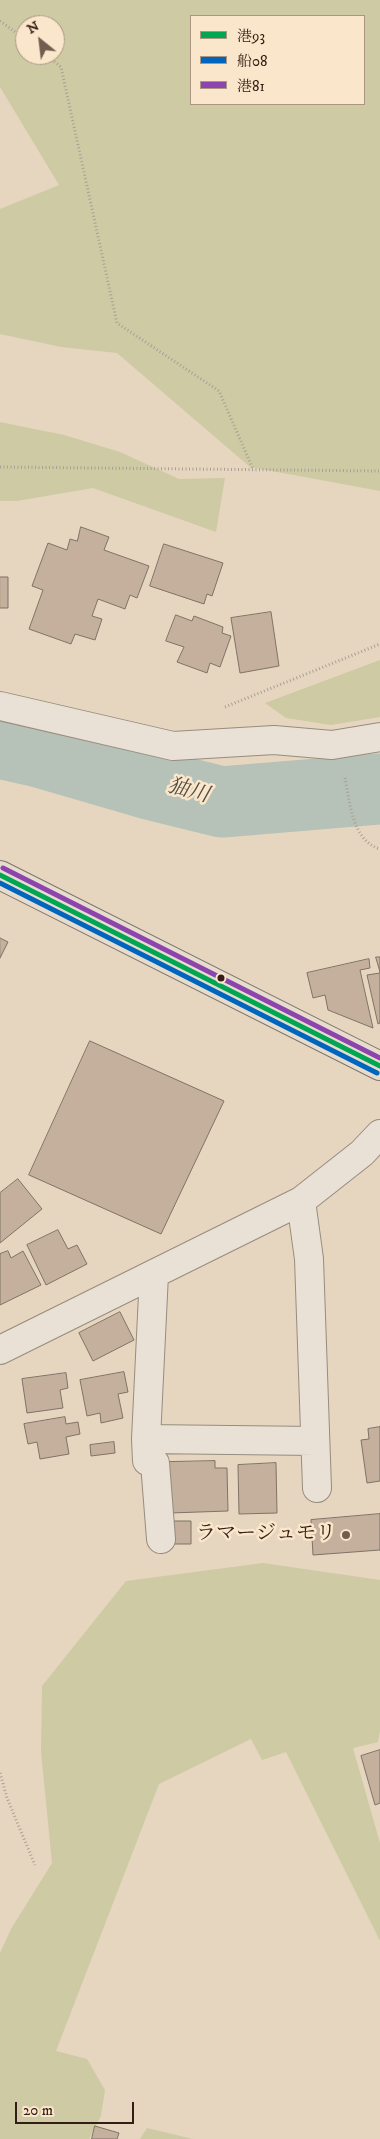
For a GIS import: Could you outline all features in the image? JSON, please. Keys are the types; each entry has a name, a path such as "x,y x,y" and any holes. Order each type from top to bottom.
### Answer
{"main road":[{"path":"0,875 380,1066"}],"street":[{"path":"0,706 173,746 274,740 332,745 380,737"},
{"path":"0,1350 302,1201 362,1152 380,1134"},
{"path":"302,1201 309,1259 317,1488"},
{"path":"154,1274 146,1450 155,1463 161,1539"},
{"path":"146,1450 315,1441"}],"path":[{"path":"0,20 15,31"},
{"path":"58,65 61,67 117,323 219,391 253,469"},
{"path":"0,467 380,472"},
{"path":"229,713 221,708 380,644"},
{"path":"345,776 354,824 371,847 380,849"},
{"path":"0,1773 7,1798 35,1865"}],"shaded area":[{"path":"0,0 380,0 380,491 250,467 117,353 61,347 0,334 0,209 59,185 0,87"},
{"path":"0,422 64,435 120,452 179,479 225,478 216,532 93,488 17,501 0,501"},
{"path":"380,660 380,717 331,725 286,718 265,703"},
{"path":"263,1563 380,1580 380,1731 378,1742 353,1748 380,1843 380,1941 286,1752 262,1760 251,1739 159,1784 56,2051 87,2059 105,2090 101,2116 89,2139 0,2139 0,1953 11,1929 52,1863 41,1752 42,1686 126,1581"},
{"path":"147,2128 193,2139 140,2139"}],"building":[{"path":"81,527 109,537 104,550 149,566 137,598 130,595 125,609 98,599 92,616 102,619 95,640 75,634 71,644 29,629 43,590 32,586 48,543 67,550 70,539 77,541"},
{"path":"164,544 223,563 212,596 207,594 204,604 150,586"},
{"path":"0,577 8,577 8,608 0,608"},
{"path":"271,612 279,666 240,673 231,618"},
{"path":"176,615 192,621 194,616 223,627 222,633 231,636 220,667 210,663 207,673 177,662 184,647 166,641"},
{"path":"0,938 8,942 0,958"},
{"path":"376,957 380,957 380,973"},
{"path":"369,959 370,968 360,970 373,1028 328,1010 325,995 313,998 307,973"},
{"path":"380,973 380,1023 378,1024 367,975"},
{"path":"90,1041 224,1101 161,1234 29,1175"},
{"path":"18,1179 42,1209 0,1243 0,1193"},
{"path":"58,1230 68,1249 77,1245 87,1264 46,1285 27,1245"},
{"path":"8,1251 11,1258 23,1251 41,1285 0,1305 0,1254"},
{"path":"120,1312 134,1340 93,1361 79,1333"},
{"path":"124,1372 128,1392 118,1394 123,1418 101,1423 100,1413 87,1416 80,1380"},
{"path":"66,1373 68,1388 60,1390 63,1408 27,1413 22,1379"},
{"path":"65,1417 66,1424 78,1422 80,1434 66,1437 69,1454 40,1459 37,1442 28,1444 24,1424"},
{"path":"380,1427 380,1481 367,1483 361,1440 369,1439 368,1429"},
{"path":"114,1442 115,1453 91,1456 90,1445"},
{"path":"215,1461 215,1468 227,1468 228,1511 170,1513 169,1462"},
{"path":"276,1463 277,1513 239,1514 238,1465"},
{"name":"ラマージュモリ","path":"380,1514 380,1550 313,1555 311,1520"},
{"path":"170,1521 191,1521 191,1544 171,1544"},
{"path":"380,1750 380,1803 375,1805 361,1756"},
{"path":"95,2126 119,2133 117,2139 92,2139"}],"waterway":[{"name":"㹨川","path":"0,743 222,802 380,789"}],"transit line":[{"name":"港81","path":"3,868 380,1058"},
{"name":"港93","path":"0,875 380,1066"},
{"name":"船08","path":"0,883 377,1073"}],"place":[{"name":"ラマージュモリ","path":"346,1535"}]}
